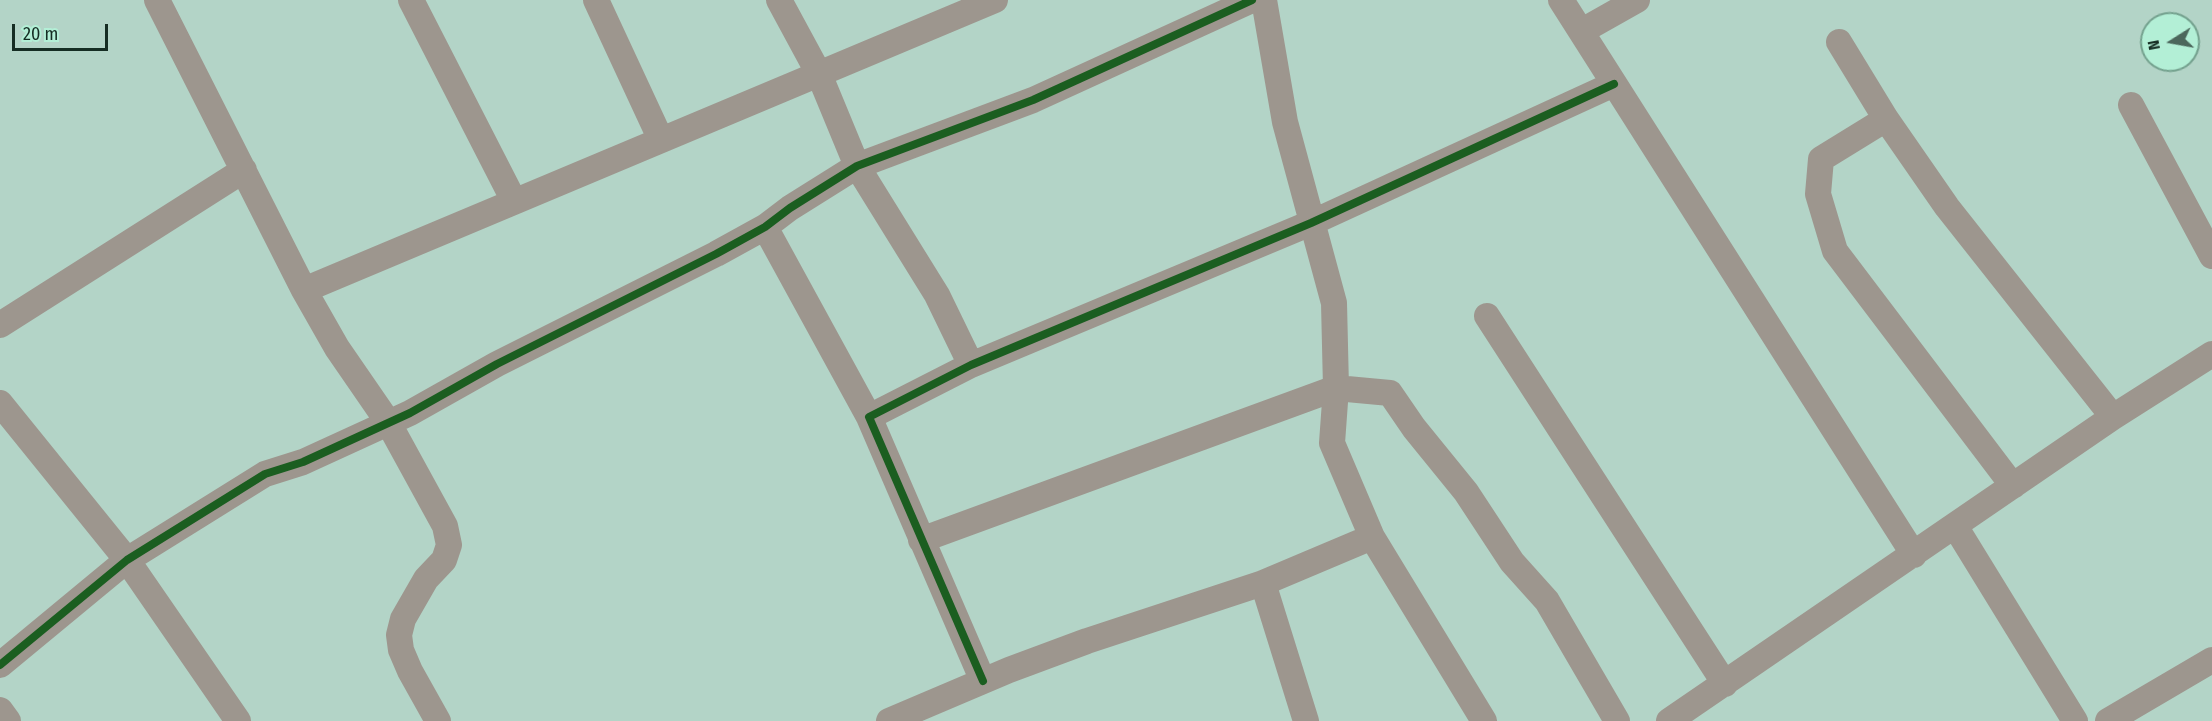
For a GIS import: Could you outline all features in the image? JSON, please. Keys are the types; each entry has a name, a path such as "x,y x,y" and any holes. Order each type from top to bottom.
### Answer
{"street":[{"path":"157,0 304,290 337,348 388,422 445,526 449,544 444,560 426,579 403,619 399,635 401,650 410,671 438,721"},
{"path":"411,0 514,201"},
{"path":"596,0 661,140"},
{"path":"779,0 819,74 857,166 937,295 970,365"},
{"path":"304,290 995,0"},
{"path":"0,665 127,560 265,474 303,462 410,413 497,364 716,254 765,227 790,208 857,166 1033,100 1252,0"},
{"path":"1264,0 1286,122 1311,224 1334,303 1335,388 1332,443 1372,537 1484,721"},
{"path":"1561,0 1914,555"},
{"path":"1582,31 1637,0"},
{"path":"1839,42 1886,119 1947,207 2113,417"},
{"path":"869,417 970,365 1311,224 1614,84"},
{"path":"2132,105 2212,256"},
{"path":"1886,119 1821,159 1818,194 1835,251 2013,486"},
{"path":"0,325 244,170"},
{"path":"765,227 869,417 983,681"},
{"path":"1487,316 1725,684"},
{"path":"1669,721 2113,417 2212,354"},
{"path":"921,540 1335,388 1390,393 1414,428 1466,492 1512,562 1547,601 1617,721"},
{"path":"0,403 127,560 238,721"},
{"path":"1955,526 2075,721"},
{"path":"889,721 983,681 1087,641 1263,583 1372,537"},
{"path":"1263,583 1306,721"},
{"path":"2108,721 2211,663"},
{"path":"0,710 8,721"}],"cycle path":[{"path":"0,665 127,560 265,474 303,462 410,413 497,364 716,254 765,227 790,208 857,166 1033,100 1252,0"},
{"path":"983,681 869,417 971,365 1311,223 1614,84"}]}
